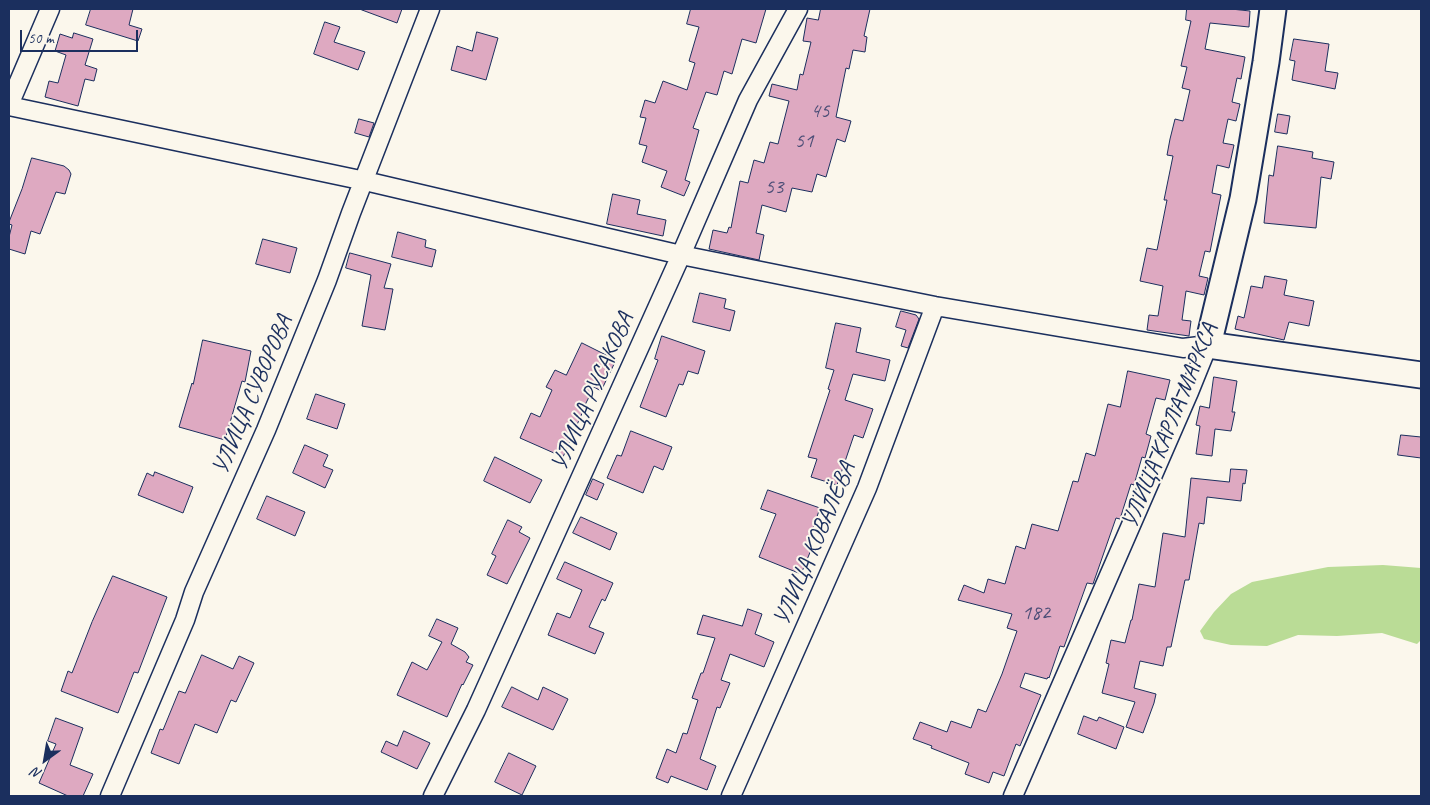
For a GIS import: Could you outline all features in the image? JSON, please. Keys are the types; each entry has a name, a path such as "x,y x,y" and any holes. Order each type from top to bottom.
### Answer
{"street":[{"path":"50,9 9,106 365,181 681,255 935,306 1183,348 1208,345 1421,375"},
{"name":"УЛИЦА СУВОРОВА","path":"110,796 185,620 198,583 266,430 327,280 430,9"},
{"name":"УЛИЦА РУСАКОВА","path":"433,796 476,710 681,255 748,100 798,9"},
{"name":"УЛИЦА КАРЛА МАРКСА","path":"1013,796 1208,345 1243,199 1273,9"},
{"name":"УЛИЦА КОВАЛЁВА","path":"730,796 867,488 935,306"}],"green space":[{"path":"1383,565 1421,568 1421,640 1417,644 1382,633 1337,636 1298,635 1267,646 1231,645 1204,639 1200,631 1231,594 1252,582 1328,567"}],"building":[{"path":"91,9 133,9 129,25 142,29 138,41 86,25"},
{"path":"363,9 402,9 397,23"},
{"path":"691,9 766,9 756,43 742,39 732,74 724,71 717,95 706,92 693,128 699,130 685,180 690,182 684,196 661,187 667,171 642,162 647,146 639,144 646,118 640,117 645,100 655,103 663,81 687,90 695,63 689,61 699,27 687,24"},
{"path":"821,9 870,9 864,36 867,37 865,52 853,50 849,69 846,68 836,117 851,121 845,142 837,139 826,177 817,174 812,192 792,188 786,212 762,205 756,233 764,235 759,260 709,249 713,230 727,233 729,227 731,228 740,181 748,183 754,160 764,163 770,142 778,144 789,101 769,96 772,84 797,90 800,74 803,75 811,42 803,41 807,18 818,20"},
{"path":"1187,9 1250,11 1249,27 1210,23 1205,49 1245,57 1241,79 1237,78 1232,102 1240,104 1236,121 1228,119 1223,143 1234,145 1229,168 1217,165 1212,193 1221,195 1210,252 1205,251 1199,276 1208,278 1204,295 1186,291 1182,320 1191,321 1189,336 1147,330 1149,315 1158,316 1163,286 1140,281 1147,248 1157,250 1173,156 1167,155 1170,139 1175,119 1183,121 1190,90 1182,88 1187,67 1181,66 1191,21 1186,20"},
{"path":"325,22 340,27 334,42 365,52 358,70 314,54"},
{"path":"477,32 498,38 486,80 451,70 457,46 472,51"},
{"path":"74,33 93,39 85,65 97,69 94,81 85,79 78,106 45,97 49,81 58,83 66,55 55,51 60,34 72,38"},
{"path":"1294,39 1329,44 1325,71 1338,73 1335,89 1292,80 1295,61 1290,60"},
{"path":"1278,114 1290,116 1287,134 1275,132"},
{"path":"359,119 374,123 369,137 355,133"},
{"path":"1278,146 1313,152 1312,158 1334,162 1331,179 1321,177 1316,228 1264,223 1269,175 1273,176"},
{"path":"32,158 64,166 71,174 65,194 56,192 40,234 31,231 25,254 9,249 12,225 9,222"},
{"path":"613,194 640,200 637,214 666,220 663,236 607,224"},
{"path":"398,232 426,240 425,247 436,250 432,267 392,257"},
{"path":"263,239 297,248 290,273 256,264"},
{"path":"350,253 391,264 384,288 393,289 385,330 362,326 371,275 346,268"},
{"path":"1265,276 1287,280 1284,295 1314,301 1309,326 1289,322 1284,340 1235,329 1238,316 1244,318 1251,286 1262,288"},
{"path":"700,293 726,299 724,308 735,311 730,331 693,322"},
{"path":"901,311 916,315 919,319 908,348 901,346 906,330 896,327"},
{"path":"836,323 861,328 856,352 890,360 885,381 853,374 845,400 873,409 863,438 854,435 837,485 811,477 817,459 808,457 830,390 828,389 834,370 826,368"},
{"path":"662,336 705,351 698,374 688,371 683,385 679,384 666,417 640,407 658,360 655,359"},
{"path":"203,340 251,351 245,382 242,381 225,440 179,427 193,384"},
{"path":"582,343 616,360 601,391 594,387 563,457 520,438 531,413 540,417 552,390 546,387 555,370 566,375"},
{"path":"1128,371 1170,380 1165,400 1156,398 1146,434 1151,436 1145,458 1142,457 1134,485 1131,484 1120,519 1116,518 1093,584 1087,583 1064,647 1060,646 1049,678 1025,673 1020,687 1041,695 1020,746 1016,744 1004,776 993,772 989,783 965,774 969,763 913,739 920,722 947,732 951,721 971,728 978,709 986,712 1017,631 1007,628 1012,614 958,600 964,585 984,593 988,579 1005,584 1016,546 1025,549 1032,524 1058,531 1073,481 1078,482 1086,453 1095,456 1108,404 1120,407"},
{"path":"1214,377 1237,381 1232,412 1235,412 1231,431 1215,429 1212,456 1196,454 1200,426 1196,425 1200,406 1209,408"},
{"path":"316,394 345,404 337,429 307,419"},
{"path":"631,431 672,447 663,470 654,466 643,493 607,478 617,455 621,456"},
{"path":"1401,435 1421,437 1421,458 1398,455"},
{"path":"305,445 328,455 323,466 333,470 325,488 293,473"},
{"path":"495,457 542,480 530,503 484,481"},
{"path":"1231,469 1247,470 1241,501 1207,497 1204,524 1199,523 1189,580 1185,580 1171,647 1167,647 1163,666 1140,661 1134,688 1156,694 1154,703 1143,733 1126,727 1135,702 1102,693 1109,664 1106,663 1111,640 1125,643 1132,620 1139,584 1155,587 1163,533 1185,537 1191,478 1229,482"},
{"path":"155,472 193,487 183,513 138,495 147,473 153,476"},
{"path":"593,479 604,484 597,500 586,495"},
{"path":"768,490 820,508 806,548 811,550 801,574 759,557 776,514 761,509"},
{"path":"267,496 305,512 295,536 257,519"},
{"path":"581,517 617,533 610,550 573,533"},
{"path":"508,520 522,527 519,532 530,538 507,584 487,575 496,556 492,554"},
{"path":"565,562 613,583 605,601 602,599 589,627 604,633 595,654 548,635 557,613 570,618 582,590 557,579"},
{"path":"113,576 167,597 138,673 134,672 118,713 61,691 68,671 72,673"},
{"path":"748,609 762,614 755,634 774,642 764,667 730,654 721,680 730,683 720,708 717,707 700,759 716,766 707,790 671,776 668,783 656,778 667,749 676,753 683,733 687,734 698,700 692,698 715,638 697,634 703,615 742,626"},
{"path":"437,619 458,628 451,644 465,652 469,657 466,662 473,665 447,717 397,695 412,662 427,670 442,642 429,636"},
{"path":"202,655 233,669 239,656 254,663 236,702 231,700 217,733 195,724 179,764 151,753 160,729 163,730 179,691 185,693"},
{"path":"512,687 538,700 543,687 568,699 553,730 502,707"},
{"path":"1084,716 1097,721 1099,717 1124,727 1116,749 1078,734"},
{"path":"56,718 83,728 70,765 93,774 83,796 68,796 39,783 56,744 48,741"},
{"path":"404,731 430,743 417,769 381,752 386,741 397,746"},
{"path":"509,753 536,766 522,795 495,782"}]}
